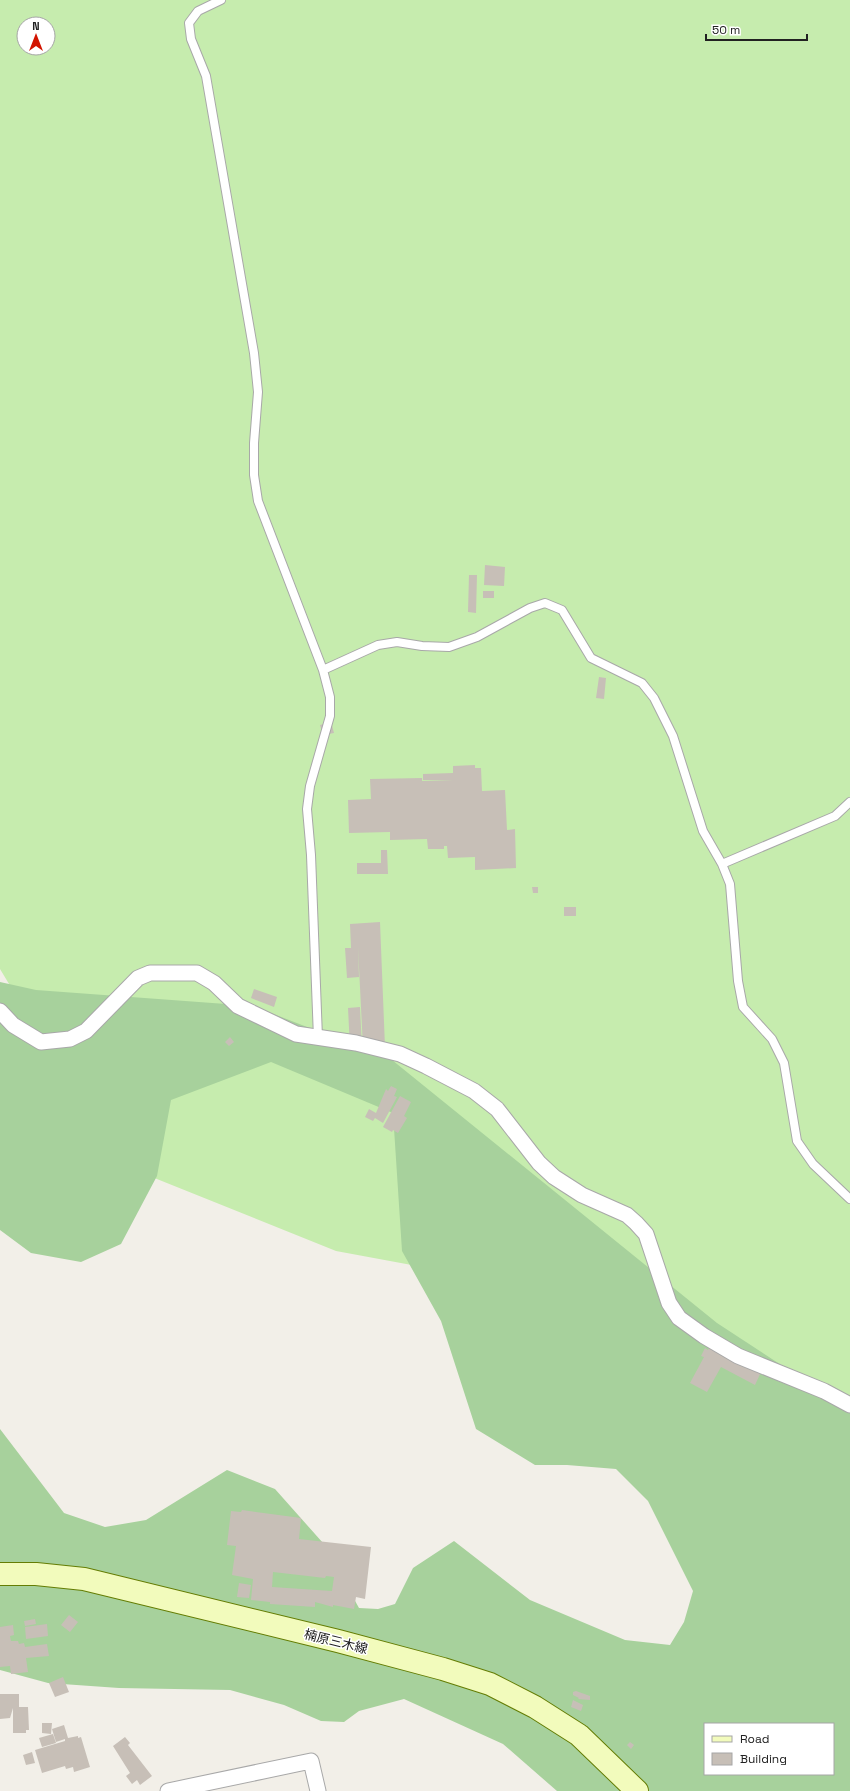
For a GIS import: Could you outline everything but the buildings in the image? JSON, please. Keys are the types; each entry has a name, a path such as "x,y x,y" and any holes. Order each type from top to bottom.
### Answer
{"main road":[{"name":"楠原三木線","path":"0,1574 36,1574 84,1579 443,1669 490,1684 535,1707 579,1735 637,1791"}],"street":[{"path":"0,1011 13,1025 41,1042 70,1039 86,1031 138,978 150,973 197,973 214,984 238,1006 296,1034 356,1043 400,1054 426,1066 474,1091 497,1109 539,1163 554,1177 582,1195 627,1215 636,1223 646,1234 669,1303 679,1318 704,1336 738,1356 824,1391 850,1405"},
{"path":"168,1791 311,1761 318,1791"}],"lane":[{"path":"221,0 198,11 189,23 191,39 206,76 254,353 258,392 254,443 254,475 258,501 323,670 330,697 330,716 310,786 307,809 311,855 318,1038"},
{"path":"323,670 378,645 397,642 422,646 449,647 477,636 530,608 546,603 562,610 591,658 642,683 654,698 673,736 703,831 722,864 730,884 738,982 743,1007 772,1039 784,1063 797,1141 813,1164 850,1199"},
{"path":"722,864 835,816 850,802"}],"green space":[{"path":"0,0 850,0 850,1455 579,1296 336,1251 117,1163 0,969"},
{"path":"0,982 36,990 253,1006 392,1060 717,1323 850,1410 850,1791 557,1791 503,1744 404,1699 359,1711 344,1722 321,1721 284,1705 230,1690 119,1688 48,1683 0,1670 0,1429 64,1513 105,1527 146,1520 227,1470 275,1489 323,1543 359,1608 378,1609 395,1604 413,1568 454,1541 530,1600 625,1640 670,1645 684,1622 693,1591 648,1501 616,1469 567,1465 535,1465 476,1429 441,1321 402,1251 393,1113 271,1062 171,1100 157,1176 121,1244 81,1262 31,1253 0,1230"}]}
